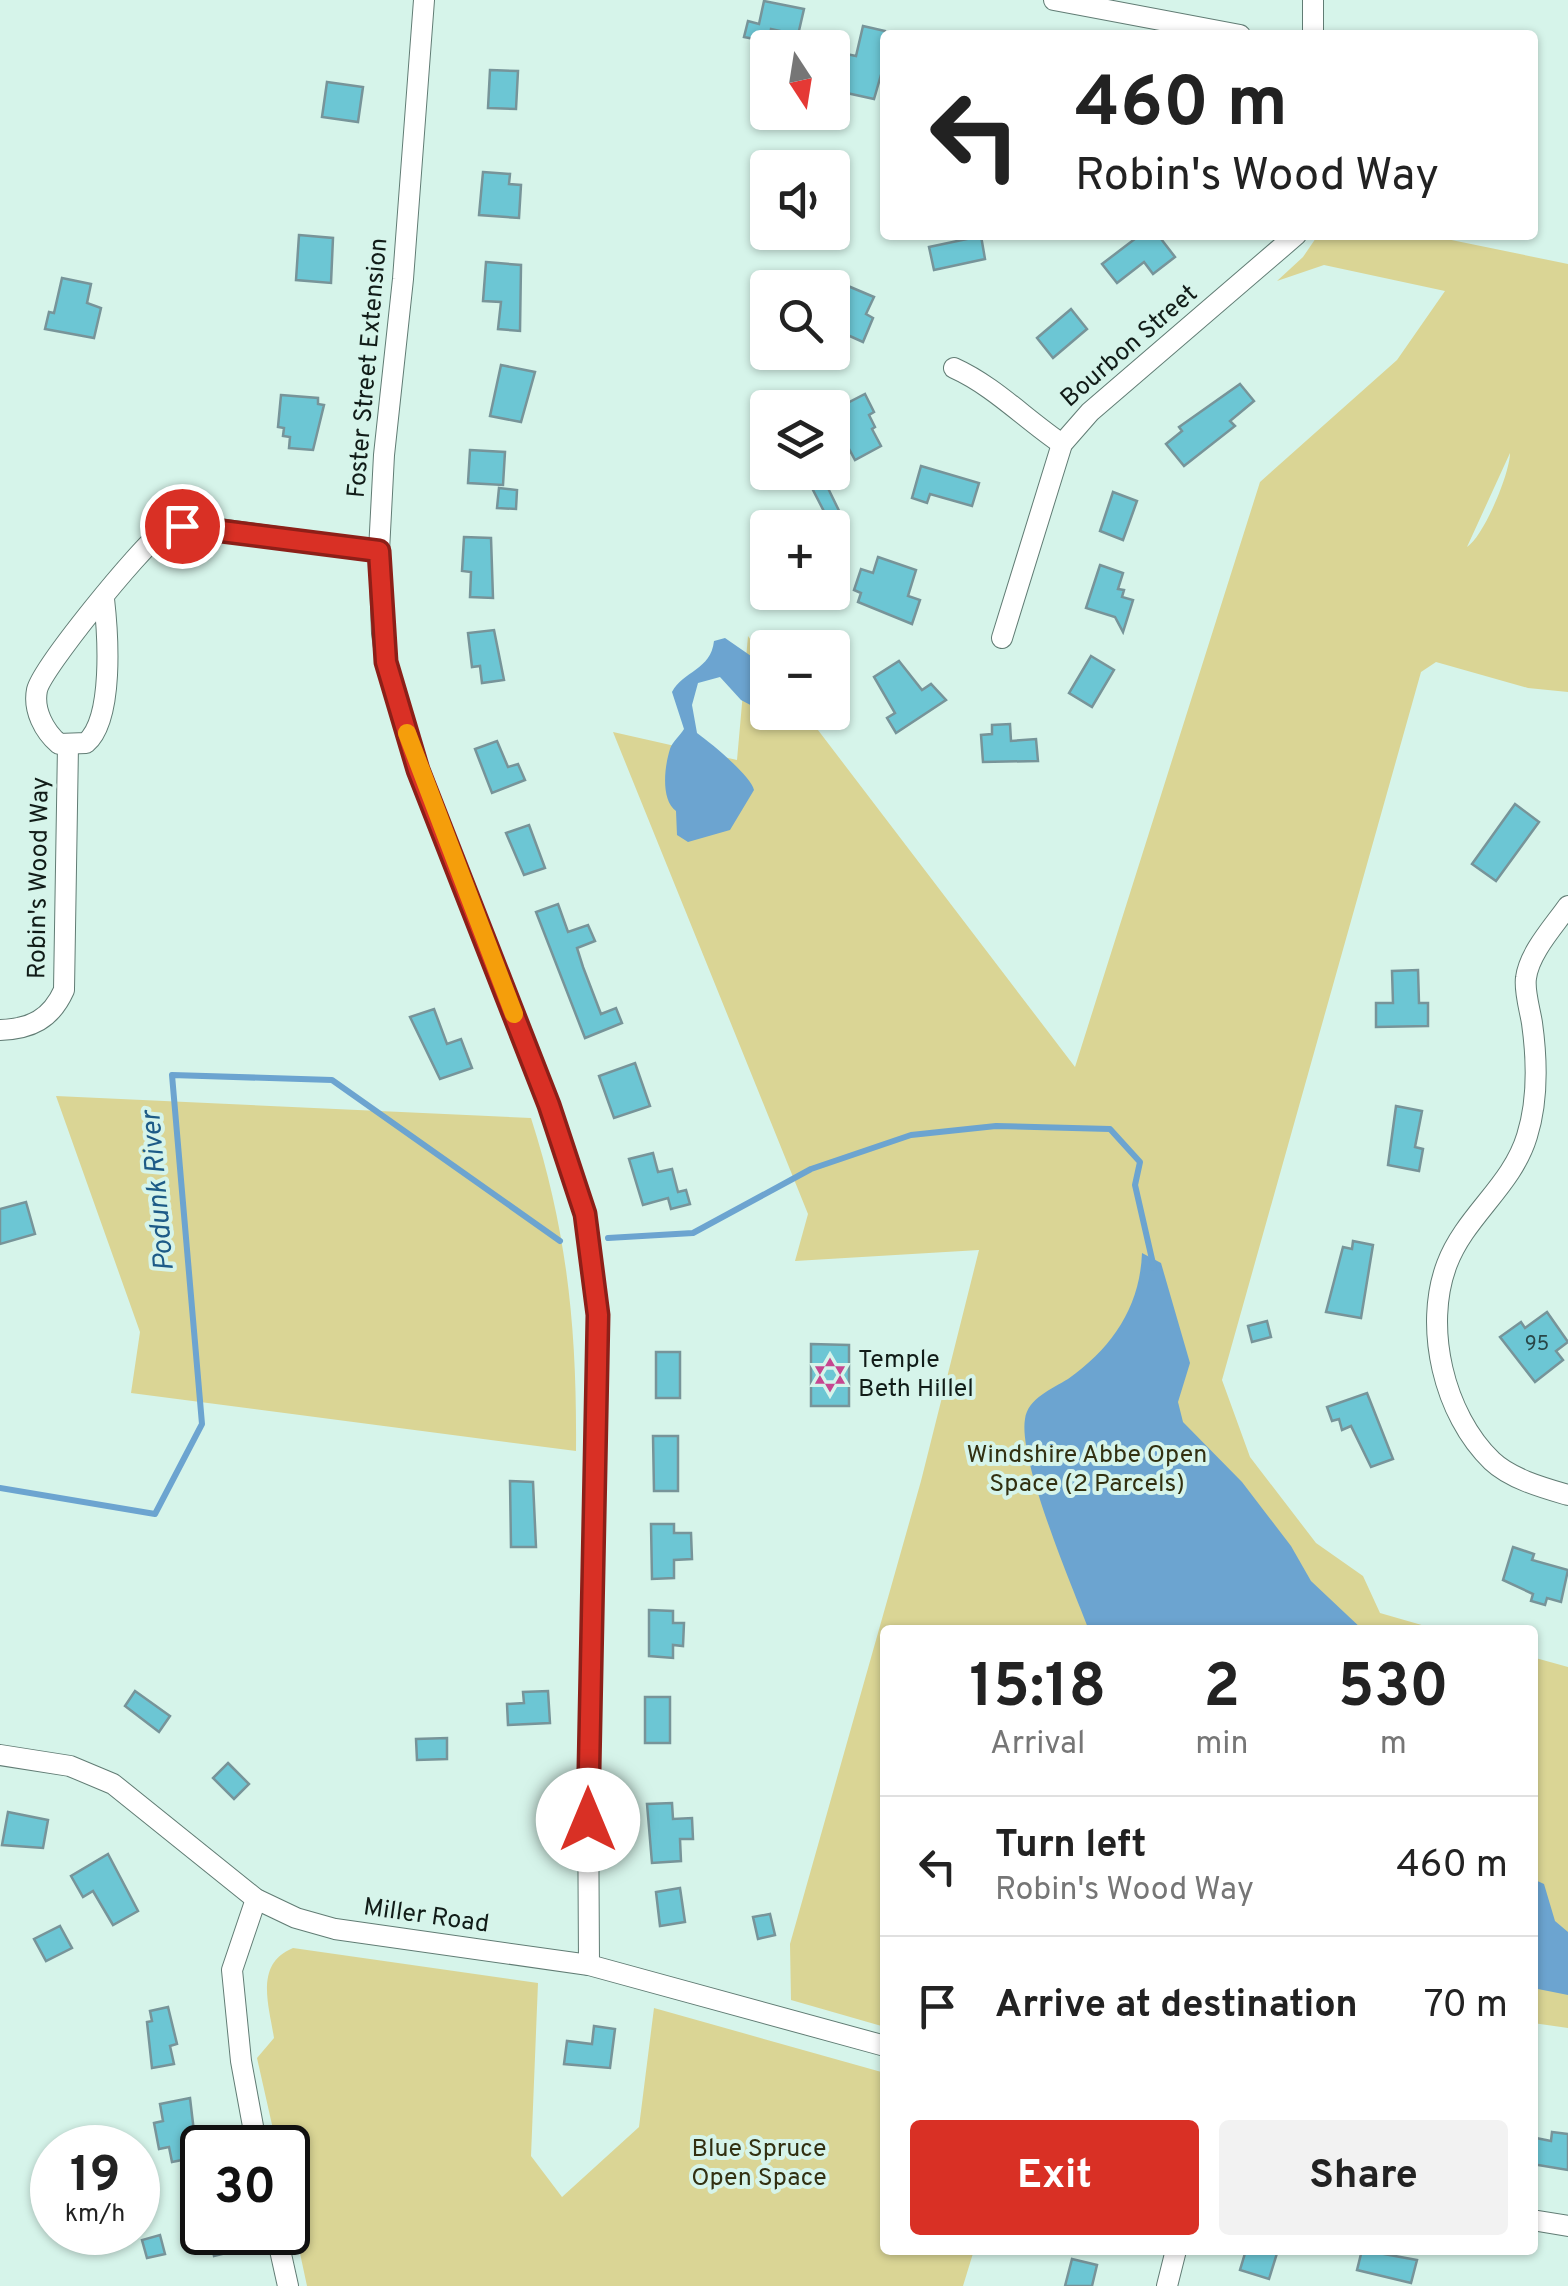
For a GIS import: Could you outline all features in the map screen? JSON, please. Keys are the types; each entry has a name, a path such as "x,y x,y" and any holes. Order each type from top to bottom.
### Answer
{"street":[{"name":"Foster Street Extension","path":"424,0 379,551 386,662 418,770 549,1105 585,1214 598,1315 588,1784 589,1965"},
{"path":"1054,0 1213,30"},
{"path":"1313,0 1313,30"},
{"name":"Bourbon Street","path":"1002,638 1062,444 1090,412 1290,240"},
{"path":"954,368 982,381 1021,416 1062,444"},
{"name":"Robin's Wood Way","path":"104,599 107,623 101,720 86,743 68,746 54,741 48,731 37,710 37,691 53,662 104,599 157,536 175,526 379,551"},
{"name":"Robin's Wood Way","path":"0,1030 36,1024 52,1011 64,990 68,746"},
{"path":"1568,906 1526,978 1535,1089 1527,1137 1508,1178 1474,1218 1447,1263 1434,1317 1444,1372 1464,1424 1494,1463 1534,1484 1568,1495"},
{"name":"Miller Road","path":"0,1755 70,1766 114,1784 256,1900 296,1918 335,1929 589,1965 880,2045"},
{"path":"253,2125 241,2060 232,1970 256,1900"},
{"path":"1538,2221 1568,2226"},
{"path":"281,2255 288,2286"},
{"path":"1167,2286 1175,2255"}],"green space":[{"name":"Windshire Abbe Open Space (2 Parcels)","path":"1315,240 1451,240 1568,264 1568,692 1528,688 1436,662 1421,672 1222,1380 1250,1457 1316,1543 1363,1576 1380,1613 1422,1625 880,1625 979,1250 795,1261 808,1214 613,732 737,760 748,636 750,730 818,730 1075,1067 1260,482 1397,360 1445,291 1324,265 1277,281","holes":["1510,453 1501,489 1488,518 1467,547"]},
{"path":"56,1096 531,1118 554,1202 568,1283 575,1365 576,1451 131,1393 140,1332"},
{"name":"Windshire Abbe Open Space (2 Parcels)","path":"880,1626 880,2026 791,2000 790,1944"},
{"path":"1538,1659 1568,1667 1568,2028 1538,2024"},
{"name":"Blue Spruce Open Space","path":"293,1948 538,1983 531,2156 562,2197 639,2127 654,2008 880,2072 880,2255 972,2255 963,2286 307,2286 300,2255 310,2255 310,2125 272,2125 257,2058 274,2038 267,1987 273,1964"}],"water":[{"path":"725,638 750,655 750,705 720,677 698,683 692,705 697,733 738,768 754,790 730,830 688,842 677,835 676,811 666,792 670,749 684,729 672,692 708,658 714,641"},
{"path":"1142,1253 1161,1263 1190,1363 1178,1402 1183,1422 1242,1482 1291,1546 1311,1581 1358,1625 1087,1625 1038,1492 1025,1438 1025,1419 1036,1400 1084,1367 1110,1340 1129,1308"},
{"path":"1538,1881 1544,1884 1555,1921 1568,1932 1568,1995 1538,1989"}],"building":[{"path":"764,1 804,9 799,30 750,30 750,38 744,37 748,21 759,24"},
{"path":"863,26 881,30 880,78 874,99 850,94 850,55 856,56"},
{"path":"490,70 518,71 516,109 488,108"},
{"path":"327,82 363,87 358,122 322,117"},
{"path":"483,172 510,174 509,184 521,185 519,218 479,215"},
{"path":"299,235 333,238 331,283 296,280"},
{"path":"982,240 985,259 934,270 929,247"},
{"path":"1133,240 1162,240 1175,257 1153,274 1144,262 1117,283 1102,264"},
{"path":"486,262 521,265 520,331 498,329 501,302 483,301"},
{"path":"62,278 91,284 87,303 101,308 94,338 45,329 49,312 54,313"},
{"path":"850,287 874,297 866,314 873,318 863,342 850,336"},
{"path":"1071,309 1087,329 1053,358 1037,338"},
{"path":"501,365 535,372 521,422 490,416"},
{"path":"1240,384 1254,401 1230,421 1235,426 1184,466 1166,444 1182,431 1179,427"},
{"path":"865,394 874,412 869,415 875,427 872,429 881,446 855,460 850,451 850,402"},
{"path":"281,395 318,398 318,404 324,405 313,450 289,448 290,437 283,436 284,428 278,427"},
{"path":"470,450 505,452 503,485 468,483"},
{"path":"921,466 979,483 972,506 930,494 927,503 912,498"},
{"path":"499,488 517,490 516,509 497,508"},
{"path":"813,490 829,490 839,510 823,510"},
{"path":"1113,492 1137,501 1123,540 1100,531"},
{"path":"464,537 491,538 493,598 470,597 471,572 462,571"},
{"path":"878,557 916,570 908,596 920,600 912,624 858,602 861,593 854,590 861,569 873,573"},
{"path":"1100,565 1123,573 1118,589 1124,590 1122,597 1133,600 1123,632 1115,617 1086,608"},
{"path":"494,630 504,680 482,683 480,666 472,667 468,633"},
{"path":"1091,656 1114,670 1092,707 1069,693"},
{"path":"899,661 922,690 931,684 946,700 896,733 887,718 895,713 874,677"},
{"path":"1010,724 1011,741 1036,739 1038,761 983,762 981,735 992,734 992,725"},
{"path":"497,741 508,767 518,764 525,780 492,793 475,749"},
{"path":"1515,804 1539,822 1496,881 1472,864"},
{"path":"529,825 545,868 524,875 506,833"},
{"path":"558,904 568,932 588,925 595,941 577,948 583,967 601,1014 616,1008 622,1023 585,1038 536,912"},
{"path":"1418,970 1419,1003 1428,1003 1428,1026 1376,1027 1376,1003 1393,1003 1392,971"},
{"path":"434,1009 447,1044 461,1039 472,1068 440,1079 410,1017"},
{"path":"635,1063 650,1106 614,1118 599,1076"},
{"path":"1396,1106 1422,1111 1415,1147 1423,1149 1419,1171 1388,1165"},
{"path":"653,1153 658,1172 672,1169 678,1192 686,1190 690,1204 671,1209 668,1198 643,1205 629,1159"},
{"path":"26,1202 35,1234 0,1244 0,1209"},
{"path":"1353,1241 1373,1245 1361,1318 1326,1312 1343,1247 1352,1249"},
{"path":"1547,1312 1568,1342 1556,1351 1563,1360 1535,1382 1500,1337 1521,1322 1525,1328"},
{"path":"1267,1321 1271,1337 1252,1342 1248,1326"},
{"name":"Temple Beth Hillel","path":"811,1344 849,1345 849,1406 811,1406"},
{"path":"656,1352 680,1352 680,1398 656,1398"},
{"path":"1367,1393 1393,1459 1371,1467 1351,1426 1342,1430 1339,1419 1332,1421 1327,1407"},
{"path":"653,1436 678,1436 678,1491 654,1491"},
{"path":"510,1481 533,1482 536,1547 511,1547"},
{"path":"651,1524 674,1524 674,1533 691,1533 692,1559 674,1560 674,1578 652,1579"},
{"path":"1513,1547 1534,1554 1532,1560 1568,1570 1561,1602 1547,1598 1545,1605 1531,1601 1533,1594 1503,1580"},
{"path":"649,1610 673,1611 673,1623 684,1623 683,1646 673,1645 673,1658 649,1656"},
{"path":"135,1691 170,1716 159,1732 125,1706"},
{"path":"548,1691 550,1723 508,1725 507,1704 524,1703 523,1692"},
{"path":"645,1697 670,1697 670,1743 645,1743"},
{"path":"447,1738 447,1759 417,1760 416,1739"},
{"path":"228,1763 249,1784 234,1799 213,1778"},
{"path":"672,1803 673,1819 692,1818 693,1839 680,1839 681,1861 652,1863 647,1804"},
{"path":"8,1812 48,1820 43,1848 2,1845"},
{"path":"108,1854 138,1911 113,1925 93,1891 83,1897 71,1876"},
{"path":"680,1888 685,1922 660,1926 656,1892"},
{"path":"770,1914 775,1935 758,1939 753,1917"},
{"path":"60,1926 72,1948 46,1961 34,1939"},
{"path":"168,2007 177,2044 170,2046 174,2064 152,2068 147,2022 152,2021 150,2011"},
{"path":"594,2026 615,2029 610,2068 564,2064 567,2041 592,2044"},
{"path":"190,2098 193,2125 180,2125 180,2160 172,2162 169,2147 160,2149 160,2125 154,2123 163,2121 160,2104"},
{"path":"1552,2132 1568,2134 1568,2170 1538,2165 1538,2138 1551,2141"},
{"path":"160,2235 165,2254 147,2258 146,2255 160,2255"},
{"path":"1244,2255 1276,2255 1269,2279 1240,2270"},
{"path":"1361,2255 1417,2260 1411,2283 1357,2270"},
{"path":"1072,2259 1097,2265 1092,2286 1065,2286"}],"waterway":[{"name":"Podunk River","path":"0,1488 155,1514 202,1424 172,1075 332,1080 560,1241"},
{"name":"Podunk River","path":"608,1238 693,1233 811,1169 911,1135 996,1126 1110,1129 1140,1162 1135,1185 1154,1268"}],"slow traffic":[{"path":"407,733 514,1014"}],"place":[{"name":"Temple Beth Hillel","path":"830,1375"}],"route":[{"path":"182,526 379,551 386,662 418,770 549,1105 585,1214 598,1315 588,1820"}]}
